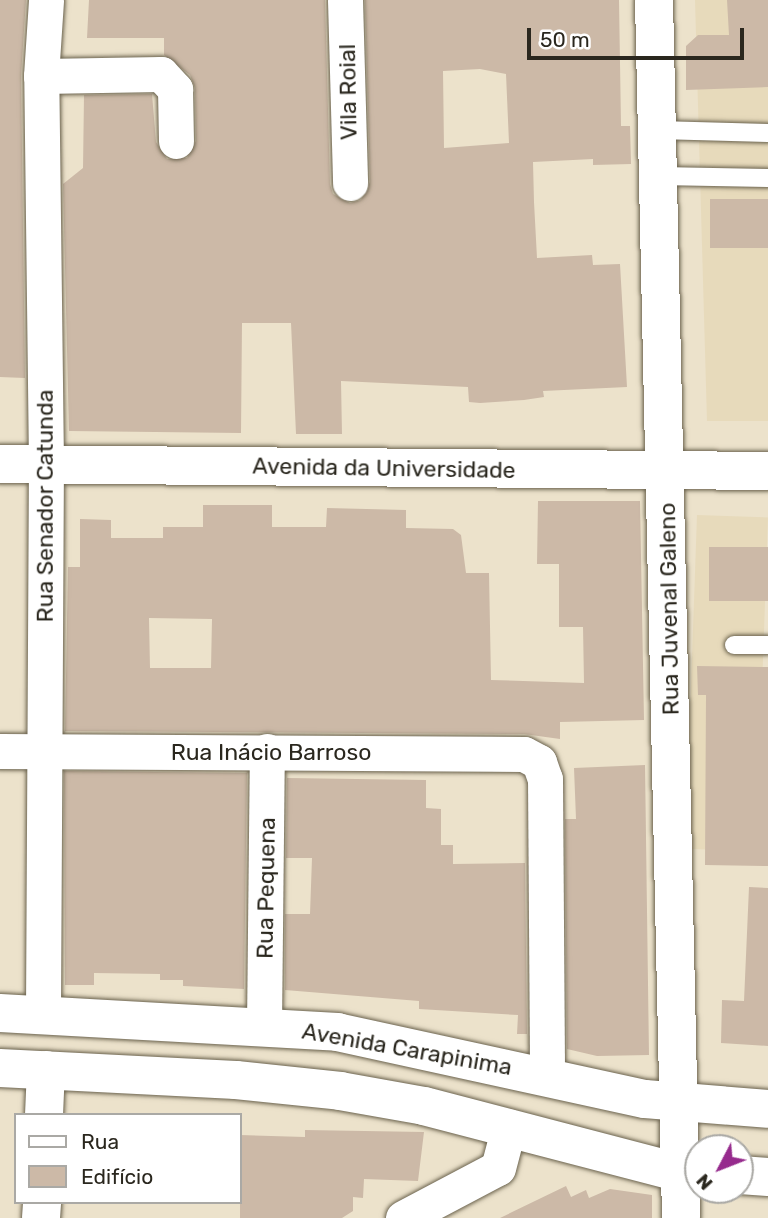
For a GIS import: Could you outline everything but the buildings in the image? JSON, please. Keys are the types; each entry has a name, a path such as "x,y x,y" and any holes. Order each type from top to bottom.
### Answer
{"main road":[{"name":"Rua Juvenal Galeno","path":"654,0 681,1102 685,1134"},
{"name":"Avenida da Universidade","path":"0,464 768,471"},
{"name":"Avenida Carapinima","path":"0,1013 43,1013 337,1032 645,1099 768,1109"},
{"path":"43,1013 47,1070 44,1113"},
{"path":"0,1068 340,1091 509,1126 684,1171"}],"street":[{"name":"Rua Senador Catunda","path":"43,1013 46,464 41,76 46,0"},
{"name":"Vila Roial","path":"345,0 350,183"},
{"path":"41,76 160,74 176,89 176,141"},
{"name":"Rua Inácio Barroso","path":"0,751 45,754 267,751 524,754 539,762 545,779 547,1076"},
{"name":"Rua Pequena","path":"264,1026 267,751"},
{"path":"403,1218 498,1168 509,1126"}],"lane":[{"path":"658,130 768,133"},
{"path":"659,176 768,178"},
{"path":"734,645 768,645"}],"shaded area":[{"path":"695,0 768,0 768,421 707,421"},
{"path":"697,515 768,517 756,851 685,849"}]}
